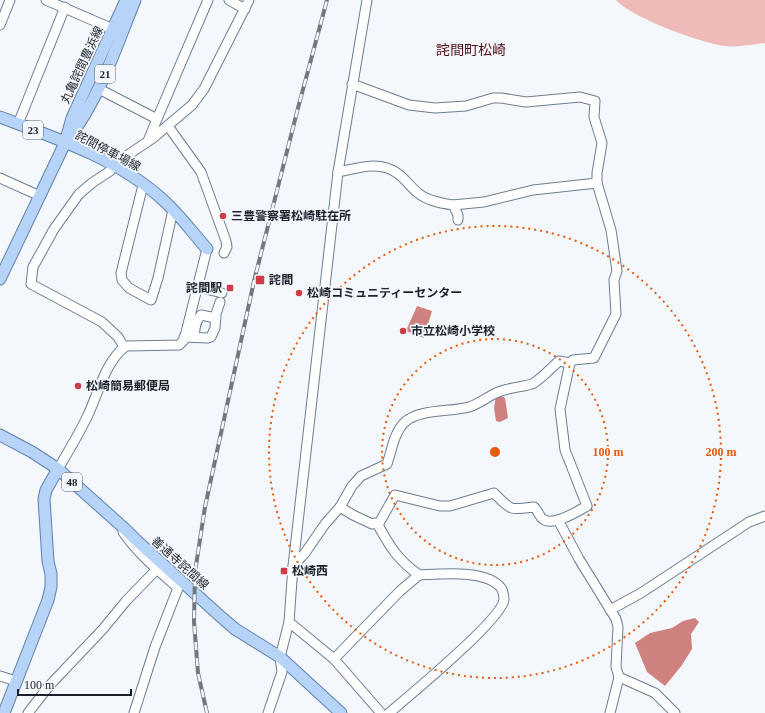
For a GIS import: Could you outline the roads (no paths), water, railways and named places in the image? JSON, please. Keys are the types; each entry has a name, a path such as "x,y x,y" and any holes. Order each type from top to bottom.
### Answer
{"main road":[{"name":"丸亀詫間豊浜線","path":"0,279 65,143 72,118 126,0"},
{"name":"丸亀詫間豊浜線","path":"65,143 81,122 98,89 135,0"},
{"name":"23","path":"0,117 65,143"},
{"name":"詫間停車場線","path":"65,143 127,173 162,199 207,249"},
{"name":"善通寺詫間線","path":"0,435 32,452 58,469 235,629 280,657 341,713"},
{"path":"4,713 48,600 51,587 44,499 46,490 58,469"}],"street":[{"path":"0,25 10,0"},
{"path":"46,0 113,29"},
{"path":"148,141 156,119 208,0"},
{"path":"124,347 118,337 102,322 31,284 33,267 54,229 80,194 92,183 110,171 113,165 168,126 192,105 204,89 247,4 229,0"},
{"path":"268,713 282,672 280,657 289,622 293,566 338,172 367,0"},
{"path":"18,124 65,7"},
{"path":"352,84 409,105 435,108 466,106 493,98 526,102 580,97 596,101 594,117 602,143 597,183 611,230 617,271 614,280 616,314 594,358 573,360 570,363 560,409 565,450 587,506 566,518 558,520 544,520 534,507 514,510 494,493 450,506 440,506 395,495 378,524"},
{"path":"98,89 156,119"},
{"path":"168,126 201,172 226,241 227,247 224,253"},
{"path":"338,172 369,166 386,168 397,172 419,194 436,202 453,205 484,202 540,189 597,183"},
{"path":"0,178 40,196"},
{"path":"143,185 121,273 122,280 129,288 151,300 173,210"},
{"path":"453,205 458,216 458,220"},
{"path":"189,337 198,287 207,249"},
{"path":"189,337 208,338 211,336 215,328 221,297 198,287"},
{"path":"58,469 88,416 109,368 119,351 124,347 179,345 189,337 201,315 216,318"},
{"path":"293,566 305,553 325,524 340,507 352,486 361,476 387,464 395,438 400,428 406,421 417,415 468,407 480,403 507,388 534,384 560,361 570,363"},
{"path":"340,507 372,524 378,524"},
{"path":"610,610 641,593 742,526 765,516"},
{"path":"116,520 130,542 143,557 178,588 155,647 134,713"},
{"path":"558,520 579,559 616,619 618,627 616,667 619,677 610,713"},
{"path":"378,524 389,546 399,558 419,575"},
{"path":"28,713 49,686 157,569"},
{"path":"334,659 400,591 419,575 467,573 496,583 502,589 504,600 496,613 476,636 454,657 389,713"},
{"path":"289,622 334,659 380,713"},
{"path":"0,676 16,681"},
{"path":"619,677 655,693 675,713"}],"railway":[{"path":"207,713 198,673 194,622 195,572 205,507 254,281 327,0"}],"place":[{"name":"三豊警察署松崎駐在所","path":"223,216"},
{"name":"詫間","path":"260,280"},
{"name":"詫間駅","path":"230,288"},
{"name":"松崎コミュニティーセンター","path":"299,293"},
{"name":"市立松崎小学校","path":"403,331"},
{"name":"松崎簡易郵便局","path":"78,386"},
{"name":"松崎西","path":"284,571"}],"district":[{"name":"詫間町松崎","path":"471,50"}]}
